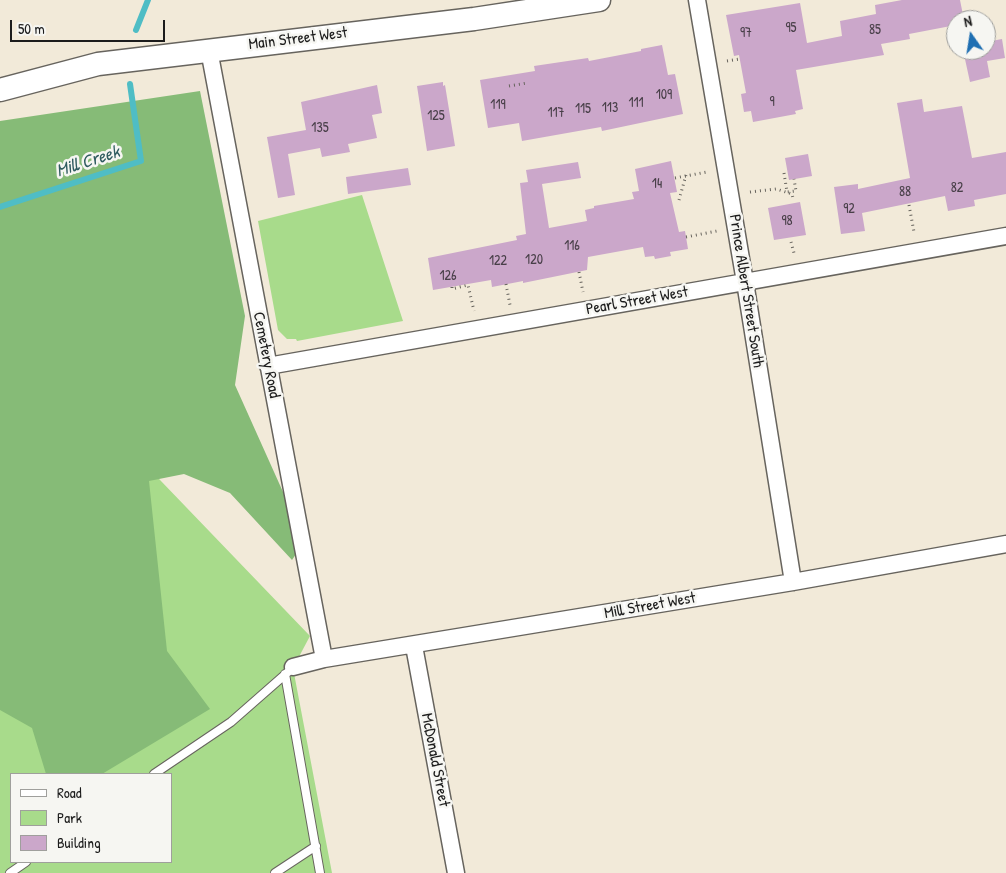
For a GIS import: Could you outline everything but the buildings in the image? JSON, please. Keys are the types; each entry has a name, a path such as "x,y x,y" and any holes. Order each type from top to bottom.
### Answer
{"main road":[{"name":"Main Street West","path":"0,90 98,64 474,19 598,0"}],"street":[{"name":"Prince Albert Street South","path":"697,0 793,582"},
{"name":"Cemetery Road","path":"208,50 324,659"},
{"name":"Pearl Street West","path":"268,366 1006,236"},
{"name":"Mill Street West","path":"289,671 324,659 414,646 1006,544"},
{"name":"McDonald Street","path":"414,646 456,873"}],"lane":[{"path":"155,773 231,722 289,671"},
{"path":"289,671 320,873"},
{"path":"275,873 316,846"},
{"path":"10,873 25,863"}],"path":[{"path":"727,61 740,59"},
{"path":"509,86 527,83"},
{"path":"675,178 707,172"},
{"path":"784,173 787,192"},
{"path":"679,200 686,175"},
{"path":"750,192 770,189 787,192 796,191 794,179"},
{"path":"787,192 792,194 793,198"},
{"path":"909,205 914,232"},
{"path":"686,237 717,231"},
{"path":"791,242 794,253"},
{"path":"579,272 583,292"},
{"path":"506,284 510,305"},
{"path":"452,287 452,289 468,285 474,311"}],"green space":[{"path":"200,91 245,316 235,385 305,541 292,560 230,493 184,474 149,481 167,651 210,709 104,773 46,773 32,728 0,710 0,121"},
{"path":"362,195 403,321 297,341 296,339 287,339 278,330 258,221"},
{"path":"136,455 310,636 293,668 332,873 0,873 0,531"}],"waterway":[{"name":"Mill Creek","path":"136,30 148,0"},
{"name":"Mill Creek","path":"0,207 141,161 130,84"}]}
